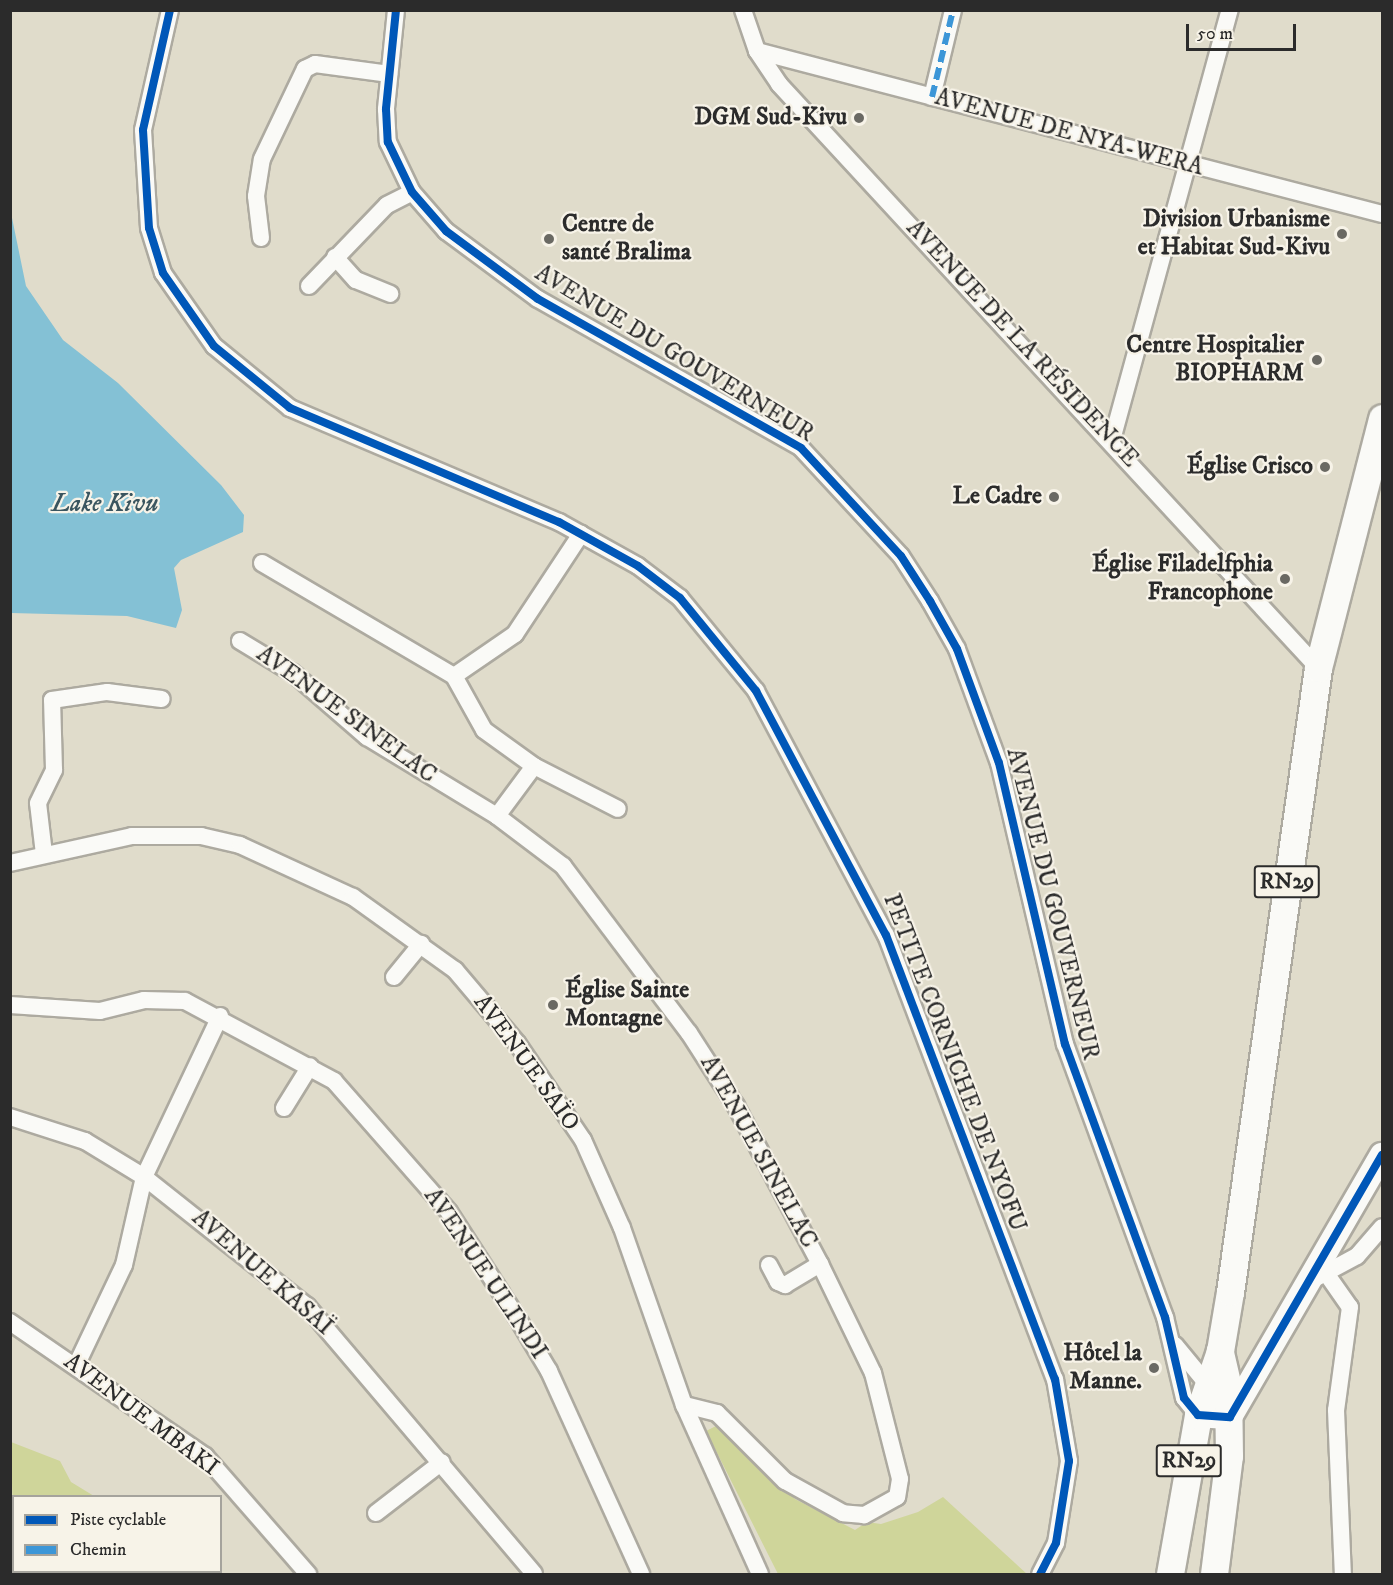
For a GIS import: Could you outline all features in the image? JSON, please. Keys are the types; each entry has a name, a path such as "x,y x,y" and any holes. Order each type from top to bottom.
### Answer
{"main road":[{"name":"RN29","path":"1214,1575 1230,1417 1217,1385 1220,1351 1318,668 1383,418"},
{"name":"RN29","path":"1170,1575 1198,1415 1217,1385"}],"street":[{"name":"PETITE CORNICHE DE NYOFU","path":"170,10 143,130 143,182 163,273 183,308 222,353 290,408 581,534 680,598 718,638 756,691 886,935 1055,1379 1069,1461 1056,1543 1040,1575"},
{"name":"AVENUE DU GOUVERNEUR","path":"396,10 389,74 388,142 412,192 446,231 538,299 801,448 834,478 918,583 957,649 999,763 1065,1044 1173,1342 1184,1398 1198,1415"},
{"name":"AVENUE DE LA RÉSIDENCE","path":"743,10 757,51 779,84 1112,440 1318,668"},
{"path":"932,98 953,10"},
{"path":"1112,440 1230,10"},
{"name":"AVENUE DE NYA-WERA","path":"757,51 1187,165 1383,214"},
{"path":"261,238 256,196 260,167 305,69 315,64 389,74"},
{"path":"309,286 387,205 412,192"},
{"path":"335,257 356,280 390,294"},
{"path":"454,676 515,634 581,534"},
{"path":"262,563 454,676 484,730 534,766 618,809"},
{"name":"AVENUE SINELAC","path":"240,641 293,673 376,743 497,816 563,866 689,1034 736,1106 820,1264 876,1384 900,1479 897,1497 864,1515 843,1514 785,1482 717,1413 684,1405"},
{"path":"45,854 38,803 54,770 52,700 107,692 162,699"},
{"path":"497,816 534,766"},
{"name":"AVENUE SAÏO","path":"10,863 45,854 165,834 240,845 312,874 422,944 487,1005 583,1140 622,1228 684,1405 760,1575"},
{"path":"394,976 422,944"},
{"name":"AVENUE ULINDI","path":"10,1005 100,1011 167,998 220,1016 310,1066 367,1115 449,1212 549,1371 641,1575"},
{"path":"76,1366 124,1265 144,1177 220,1016"},
{"path":"284,1108 310,1066"},
{"name":"AVENUE KASAÏ","path":"10,1117 85,1141 144,1177 307,1306 442,1462 534,1575"},
{"path":"1198,1415 1230,1417 1273,1337 1319,1275 1383,1155"},
{"path":"1319,1275 1344,1260 1357,1256 1383,1227"},
{"path":"769,1265 778,1282 785,1285 820,1264"},
{"path":"1319,1275 1350,1307 1336,1410 1342,1575"},
{"name":"AVENUE MBAKI","path":"10,1322 205,1456 308,1575"},
{"path":"1173,1342 1217,1385 1273,1337"},
{"path":"376,1513 442,1462"}],"green space":[{"path":"720,1424 795,1499 855,1530 867,1522 881,1524 918,1512 943,1497 1027,1574 778,1574 706,1431"},
{"path":"11,1442 60,1461 71,1482 92,1495 12,1495"},
{"path":"54,1573 183,1574 55,1574"}],"water":[{"name":"Lake Kivu","path":"11,213 26,286 63,340 118,383 221,485 244,515 243,532 181,560 174,568 182,610 176,628 127,616 11,613"}],"marked path":[{"path":"932,97 953,10"}],"cycle path":[{"path":"170,10 143,130 149,228 163,273 214,346 290,408 559,522 638,566 680,598 756,691 886,935 1055,1379 1069,1461 1056,1543 1040,1574"},
{"path":"396,10 386,109 388,142 412,192 446,231 538,299 801,448 901,556 930,601 957,649 999,763 1065,1044 1165,1317 1184,1398 1198,1415 1230,1417 1382,1155"}],"place":[{"name":"DGM Sud-Kivu","path":"859,118"},
{"name":"Division Urbanisme et Habitat Sud-Kivu","path":"1342,234"},
{"name":"Centre de santé Bralima","path":"549,239"},
{"name":"Centre Hospitalier BIOPHARM","path":"1317,360"},
{"name":"Église Crisco","path":"1325,467"},
{"name":"Le Cadre","path":"1054,497"},
{"name":"Église Filadelfphia Francophone","path":"1285,579"},
{"name":"Église Sainte Montagne","path":"553,1005"},
{"name":"Hôtel la Manne.","path":"1154,1368"}]}
